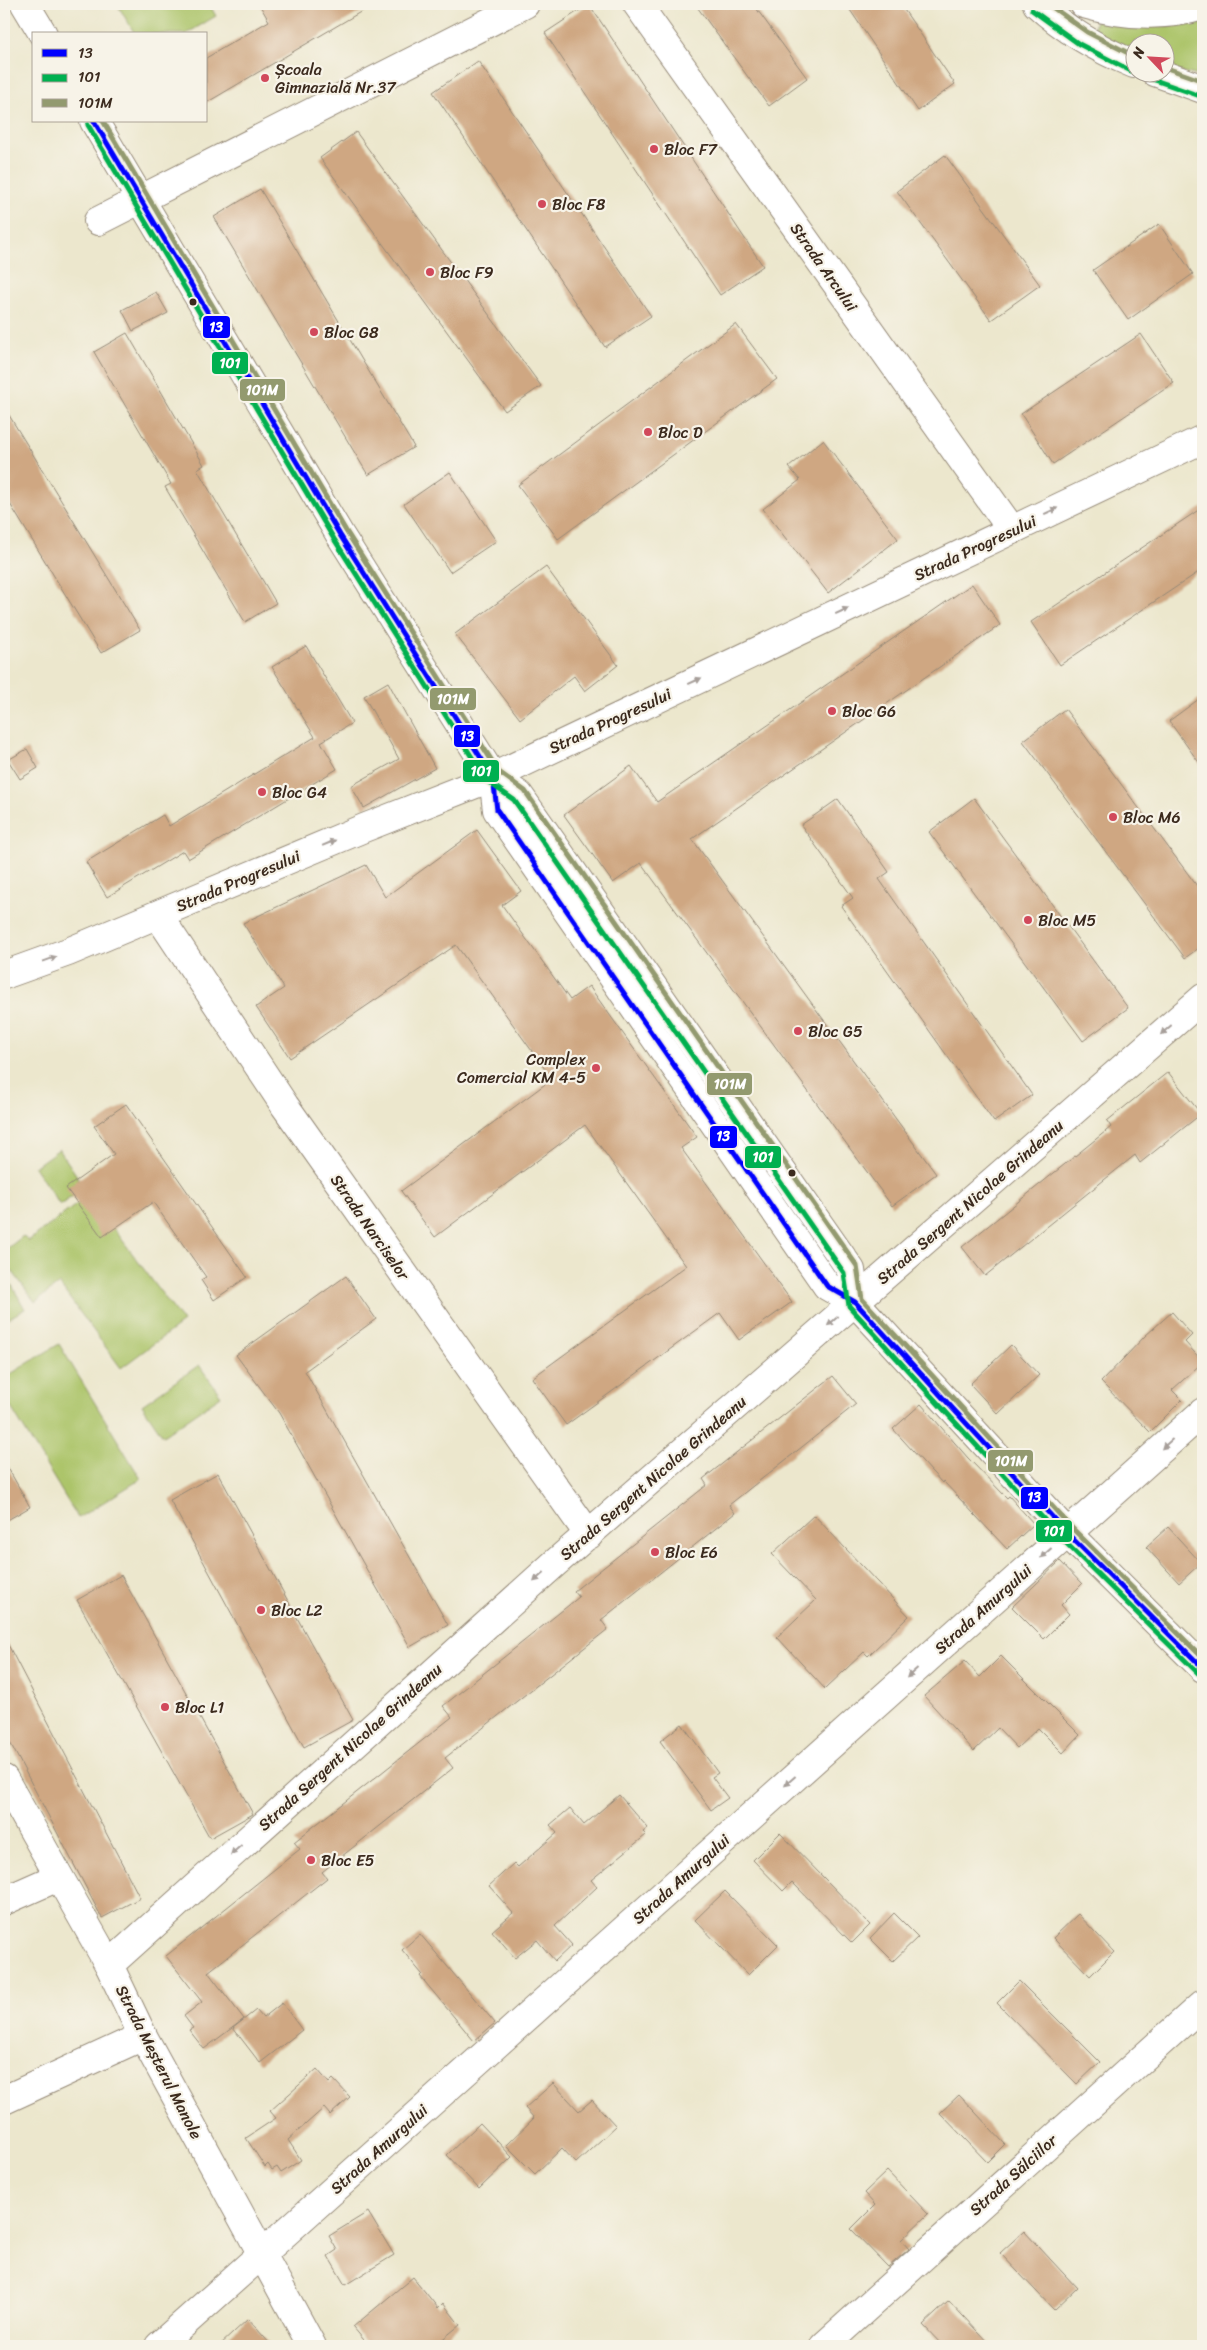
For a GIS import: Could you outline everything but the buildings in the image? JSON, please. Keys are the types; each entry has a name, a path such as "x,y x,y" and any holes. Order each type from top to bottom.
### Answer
{"street":[{"path":"25,4 42,32"},
{"path":"98,221 526,4"},
{"name":"Strada Arcului","path":"637,4 1012,530"},
{"path":"1037,4 1051,16 1106,51 1124,59"},
{"path":"1084,4 1144,14 1187,12 1203,6"},
{"path":"1174,79 1203,89"},
{"path":"95,122 340,535 493,777 519,795 851,1270 855,1302 1067,1533 1203,1668"},
{"name":"Strada Progresului","path":"4,975 68,952 364,828 493,777 1203,439"},
{"name":"Strada Narciselor","path":"158,915 286,1106 589,1535"},
{"name":"Strada Sergent Nicolae Grindeanu","path":"109,1965 554,1564 1203,998"},
{"name":"Strada Amurgului","path":"159,2346 1203,1412"},
{"name":"Strada Meșterul Manole","path":"4,1779 109,1965 143,2036 312,2346"},
{"path":"4,1901 58,1877"},
{"name":"Strada Sălciilor","path":"824,2346 1203,2004"},
{"path":"4,2100 143,2036"}],"green space":[{"path":"117,4 209,4 216,16 189,32 134,32"},
{"path":"1203,17 1203,77 1174,70 1174,32 1124,32 1124,50 1092,32 1096,21"},
{"path":"59,1149 85,1188 60,1205 34,1167"},
{"path":"89,1195 183,1322 121,1368 59,1284 35,1302 4,1260 4,1251 23,1236 28,1241"},
{"path":"4,1271 25,1309 4,1321"},
{"path":"59,1344 141,1479 78,1518 4,1396 4,1378"},
{"path":"199,1365 221,1396 163,1436 142,1405"}],"transit line":[{"name":"101M","path":"1048,4 1087,32 1124,51"},
{"name":"101","path":"1032,10 1079,44 1124,67"},
{"name":"101M","path":"1174,71 1203,81"},
{"name":"101","path":"1160,82 1200,96"},
{"name":"13","path":"95,122 340,535 493,777 497,810 827,1286 855,1302 1067,1533 1203,1668"},
{"name":"101M","path":"104,122 346,531 499,772 525,791 857,1266 862,1299 1072,1528 1203,1658"},
{"name":"101","path":"88,125 334,539 487,781 514,800 844,1273 849,1306 1061,1538 1198,1673"}],"place":[{"name":"Școala Gimnazială Nr.37","path":"265,78"},
{"name":"Bloc F7","path":"654,149"},
{"name":"Bloc F8","path":"542,204"},
{"name":"Bloc F9","path":"430,272"},
{"name":"Bloc G8","path":"314,332"},
{"name":"Bloc D","path":"648,432"},
{"name":"Bloc G6","path":"832,711"},
{"name":"Bloc G4","path":"262,792"},
{"name":"Bloc M6","path":"1113,817"},
{"name":"Bloc M5","path":"1028,920"},
{"name":"Bloc G5","path":"798,1031"},
{"name":"Complex Comercial KM 4-5","path":"596,1068"},
{"name":"Bloc E6","path":"655,1552"},
{"name":"Bloc L2","path":"261,1610"},
{"name":"Bloc L1","path":"165,1707"},
{"name":"Bloc E5","path":"311,1860"}]}
